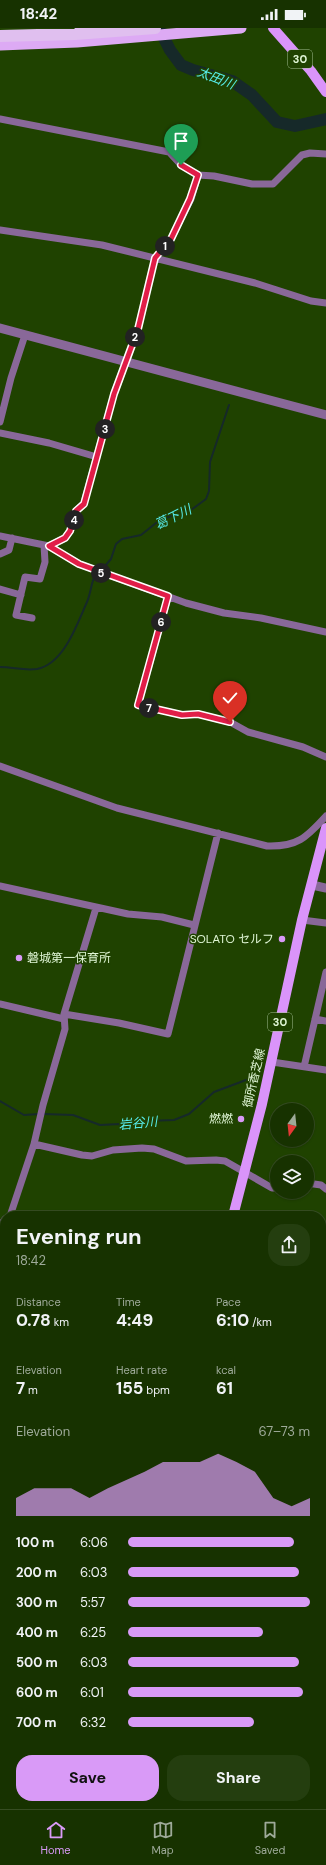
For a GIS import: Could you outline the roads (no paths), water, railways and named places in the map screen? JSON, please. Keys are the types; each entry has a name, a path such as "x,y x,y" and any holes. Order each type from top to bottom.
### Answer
{"highway":[{"path":"0,36 75,34 155,28"},
{"path":"0,45 77,42 241,28"}],"main road":[{"name":"30","path":"273,28 326,92"},
{"name":"御所香芝線","path":"233,1211 272,1062 302,920 326,828"}],"street":[{"path":"0,119 169,152 181,165 198,175 214,176 252,184 273,184 302,155 310,153 326,154"},
{"path":"47,545 65,538 70,531 76,511 84,504 114,394 138,329 155,258 171,239 190,199 198,175"},
{"path":"0,230 102,245 255,283 311,301 326,303"},
{"path":"0,328 326,415"},
{"path":"0,422 11,378 25,335"},
{"path":"0,434 49,443 97,457"},
{"path":"0,536 47,545 79,564 168,596 224,613 261,618 326,632"},
{"path":"0,554 9,550 12,538"},
{"path":"32,618 16,615 25,577 40,579 45,562 47,545"},
{"path":"0,589 21,595"},
{"path":"168,596 138,705 182,715 198,714 230,722 248,732 303,747 326,757"},
{"path":"0,766 117,808 267,846 283,846 295,843 309,835 326,816"},
{"path":"0,1004 64,1016 119,1023 168,1034 218,833"},
{"path":"312,885 326,888"},
{"path":"0,886 96,908 128,914 162,917 194,925"},
{"path":"8,1211 34,1144 42,1105 65,1028 64,1016 96,908"},
{"path":"302,920 326,923"},
{"path":"304,1067 326,972"},
{"path":"315,1019 326,1021"},
{"path":"272,1062 326,1070"},
{"path":"34,1144 92,1156 113,1150 142,1148 154,1149 186,1161 226,1161 270,1187"},
{"path":"314,1184 321,1185 326,1189"}],"waterway":[{"name":"太田川","path":"159,28 170,50 181,65 232,81 252,95 277,122 295,126 326,119"},
{"name":"葛下川","path":"98,569 105,566 111,559 116,544 122,539 141,535 156,523 168,517 191,510 206,499 209,491 210,462 229,405"},
{"name":"葛下川","path":"0,667 28,670 37,669 46,666 55,660 74,632 88,599 96,573"},
{"name":"岩谷川","path":"44,1114 73,1115 100,1125 131,1125 146,1121 174,1120 189,1114 214,1092 246,1080"},
{"name":"岩谷川","path":"0,1101 24,1115 39,1114"}],"place":[{"name":"SOLATO セルフ","path":"282,939"},
{"name":"磐城第一保育所","path":"19,958"},
{"name":"燃燃","path":"241,1119"}]}
